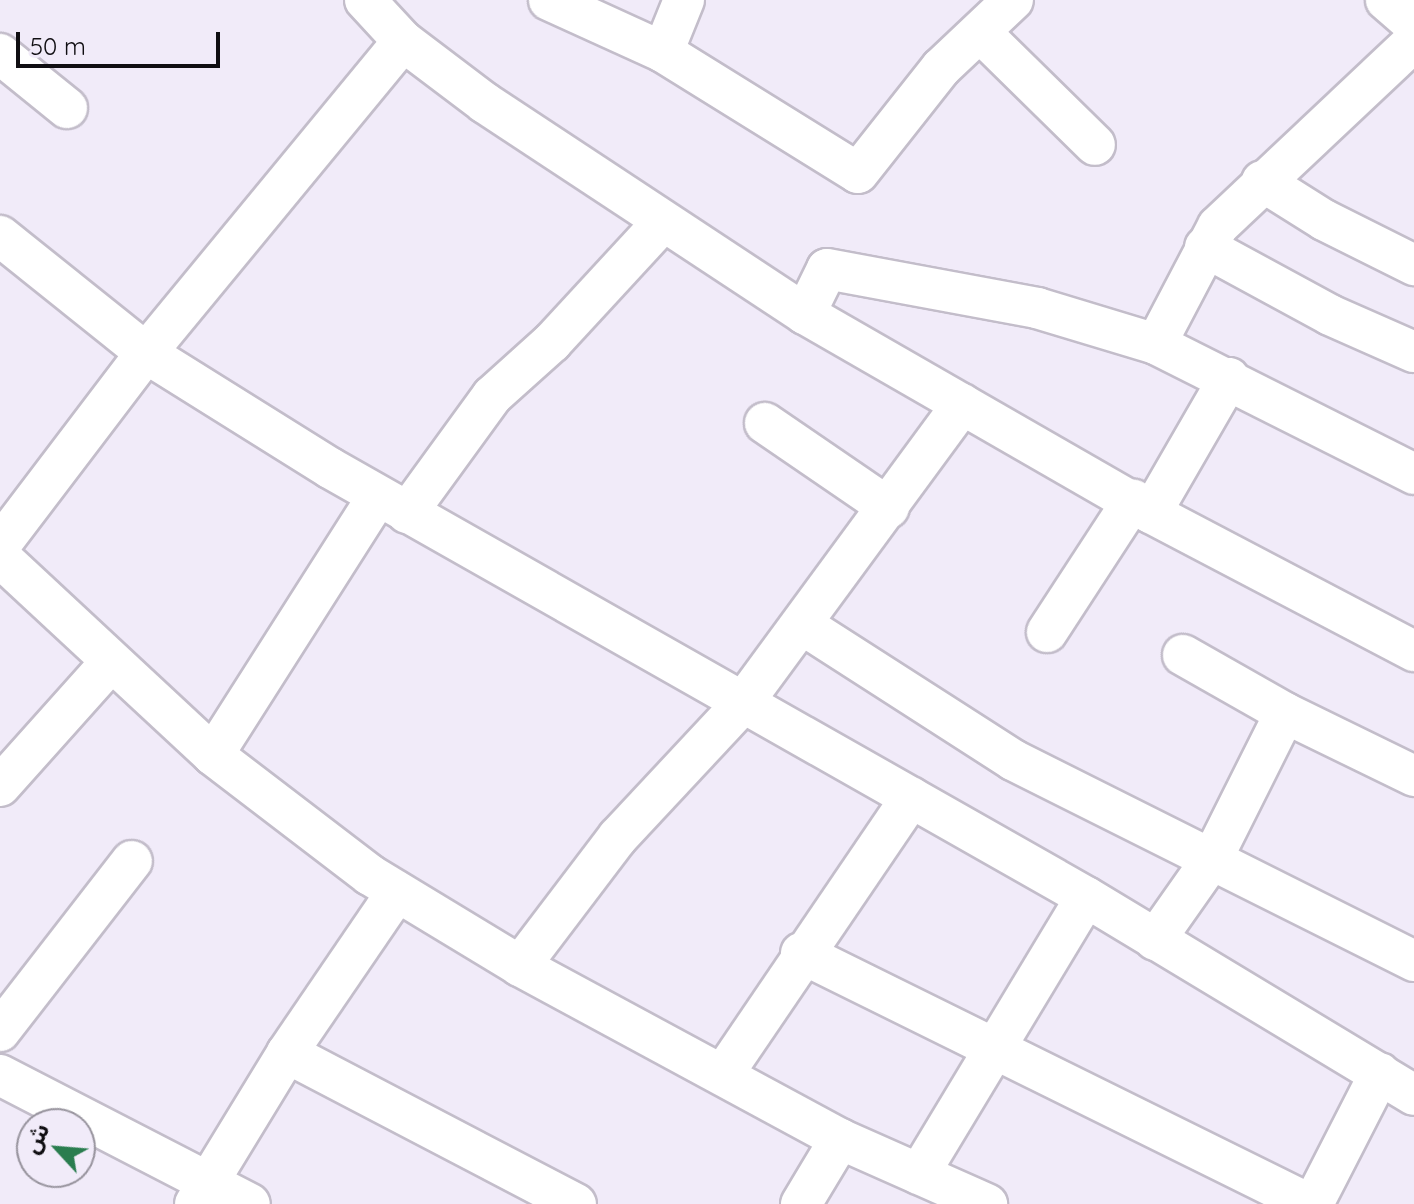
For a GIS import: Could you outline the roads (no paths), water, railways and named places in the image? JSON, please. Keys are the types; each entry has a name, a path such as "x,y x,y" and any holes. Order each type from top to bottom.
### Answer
{"street":[{"path":"365,0 403,41 662,223 805,314 1142,506 1414,651"},
{"path":"549,0 663,52 858,173 941,68 1013,0"},
{"path":"663,52 684,0"},
{"path":"1386,0 1414,24"},
{"path":"980,32 1095,145"},
{"path":"0,545 146,353 403,41"},
{"path":"1156,344 1205,247 1262,181 1414,41"},
{"path":"0,54 67,108"},
{"path":"1262,181 1324,220 1414,265"},
{"path":"213,755 392,505 492,396 552,342 662,223"},
{"path":"0,236 146,353 392,505 1086,897 1414,1095"},
{"path":"1205,247 1330,315 1414,352"},
{"path":"805,314 827,269 1037,308 1156,344 1229,378 1414,474"},
{"path":"1047,632 1142,506 1229,378"},
{"path":"520,966 618,837 742,704 889,508 962,404"},
{"path":"765,423 889,508"},
{"path":"0,557 213,755 284,813 397,892 520,966 724,1073 840,1139 987,1204"},
{"path":"803,625 1013,760 1414,961"},
{"path":"1183,655 1285,713 1414,776"},
{"path":"0,786 111,662"},
{"path":"1155,940 1212,859 1285,713"},
{"path":"724,1073 801,953 911,798"},
{"path":"0,1031 132,861"},
{"path":"202,1194 287,1053 397,892"},
{"path":"919,1174 1086,897"},
{"path":"801,953 1311,1204 1380,1073"},
{"path":"287,1053 576,1204"},
{"path":"0,1075 202,1194 250,1204"},
{"path":"801,1204 840,1139"}]}
